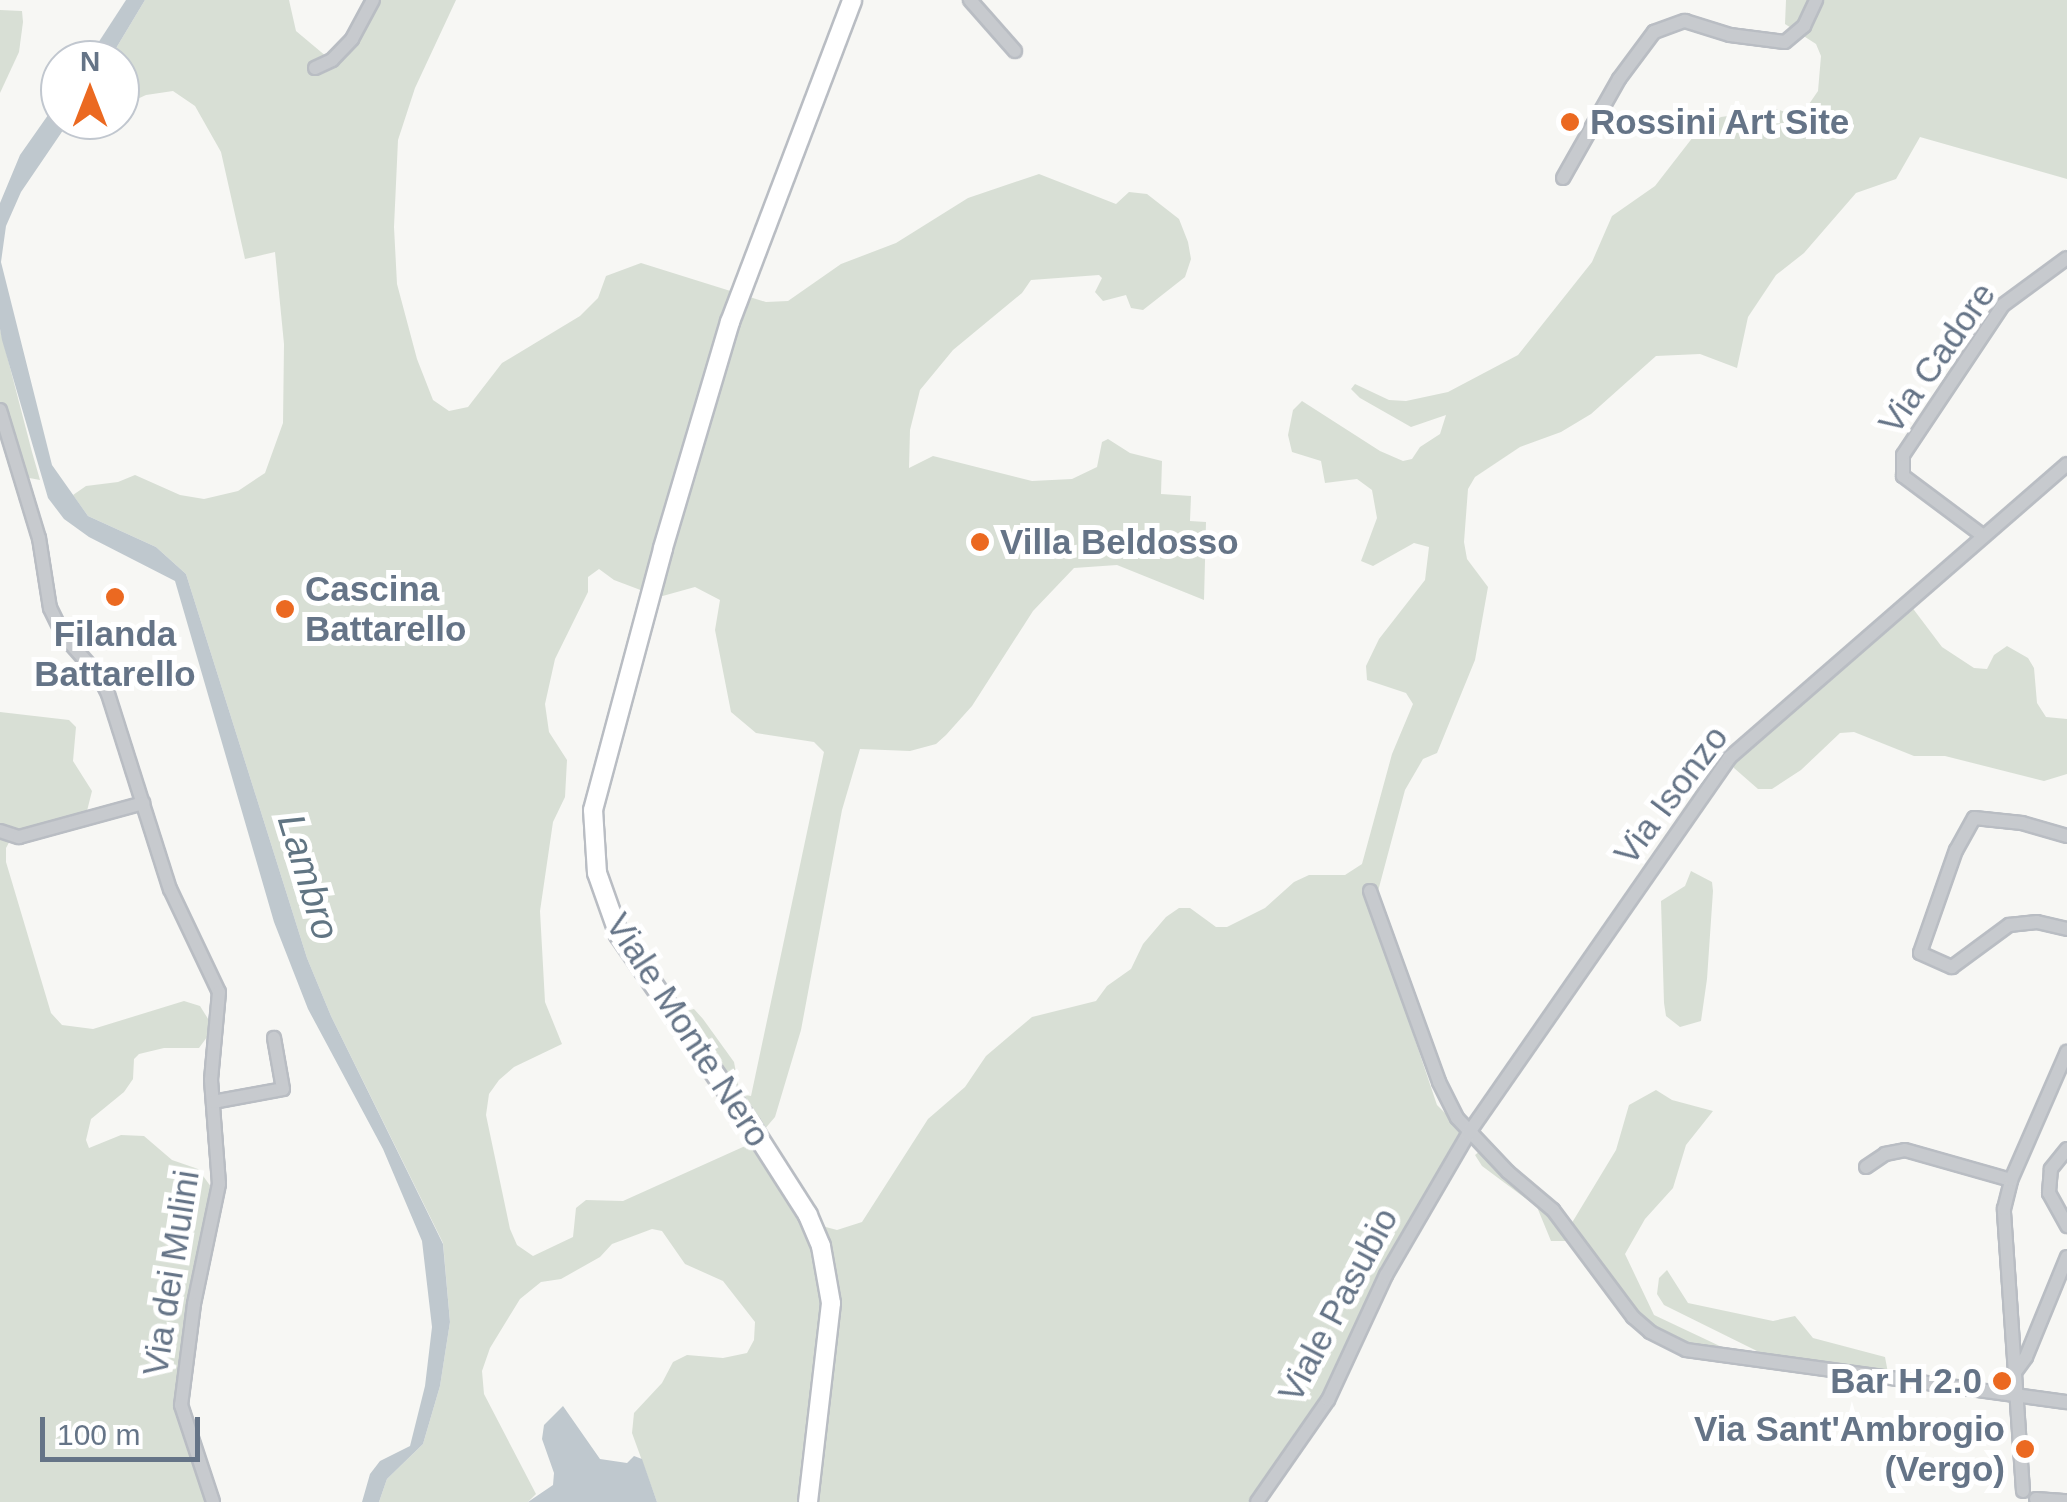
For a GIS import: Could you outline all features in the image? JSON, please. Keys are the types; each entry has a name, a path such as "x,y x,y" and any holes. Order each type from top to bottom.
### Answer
{"street":[{"path":"315,68 332,60 352,39 373,0"},
{"name":"Viale Monte Nero","path":"808,1502 831,1302 821,1246 808,1215 751,1126 619,935 597,873 593,840 598,781 730,322 852,0"},
{"path":"970,0 1015,51"},
{"path":"1563,178 1577,144 1654,32 1685,21 1730,36 1785,42 1804,26 1816,0"},
{"name":"Via Cadore","path":"1982,536 1903,476 1904,455 2003,305 2067,258"},
{"name":"Via dei Mulini","path":"0,410 39,538 50,608 63,635 99,676 170,889 219,992 213,1102 220,1184 194,1304 181,1404 213,1502"},
{"name":"Via Isonzo","path":"1468,1134 1729,758 2067,464"},
{"path":"0,830 19,837 143,803"},
{"path":"2067,836 1978,817 1972,821 1920,953 1952,967 2009,925 2037,922 2067,929"},
{"path":"1370,891 1439,1082 1468,1134 1553,1210 1633,1317 1664,1342 1802,1367 2067,1402"},
{"path":"213,1102 283,1089 274,1038"},
{"path":"2067,1052 2011,1180 2003,1218 2020,1496 2032,1492 2036,1501 2067,1501"},
{"name":"Viale Pasubio","path":"1257,1502 1328,1400 1386,1275 1468,1134"},
{"path":"2067,1149 2051,1170 2049,1192 2067,1226"},
{"path":"1866,1167 1885,1154 1906,1150 2011,1180"},
{"path":"2013,1375 2026,1357 2067,1257"}],"shaded area":[{"path":"126,0 145,0 121,40 100,40"},
{"path":"145,0 289,0 296,31 327,57 336,56 373,0 456,0 415,88 398,140 394,227 397,284 417,359 433,400 449,411 468,407 502,363 580,316 598,298 606,276 641,263 766,302 788,301 841,264 896,243 968,198 1039,174 1116,204 1129,192 1147,194 1179,219 1188,242 1191,259 1185,277 1143,310 1131,308 1126,295 1103,301 1095,292 1102,278 1099,275 1031,280 1022,293 953,350 920,390 910,430 909,468 933,456 1032,481 1072,479 1097,467 1102,442 1108,439 1130,453 1162,461 1161,494 1191,496 1190,521 1206,522 1204,600 1117,565 1074,568 1033,611 972,706 936,744 910,751 860,749 842,810 801,1030 775,1117 758,1137 682,1012 694,1009 703,1019 734,1062 740,1094 751,1096 824,752 814,742 756,733 731,712 715,630 720,600 695,587 659,597 614,580 599,569 588,577 588,592 555,659 545,704 549,732 567,760 565,797 553,822 540,911 545,1002 562,1044 514,1067 499,1080 489,1094 486,1115 510,1229 517,1245 533,1256 573,1237 576,1208 586,1200 623,1201 765,1137 822,1226 837,1230 862,1222 928,1119 965,1087 986,1056 1032,1017 1096,1001 1107,986 1131,969 1143,944 1166,917 1179,908 1190,908 1216,927 1227,927 1265,908 1294,882 1309,875 1345,875 1362,864 1392,754 1413,704 1406,693 1367,680 1366,666 1379,639 1425,580 1429,547 1414,543 1373,566 1361,561 1377,518 1372,490 1357,479 1325,483 1321,461 1292,452 1288,435 1293,410 1302,401 1380,451 1403,461 1412,459 1420,447 1440,434 1446,415 1411,427 1360,398 1351,389 1355,384 1389,400 1406,401 1448,392 1518,355 1592,262 1612,216 1655,186 1700,128 1721,117 1775,109 1793,114 1807,107 1818,91 1821,56 1816,44 1785,24 1786,0 2067,0 2067,179 1920,137 1896,179 1856,193 1804,253 1776,275 1748,317 1737,368 1700,354 1656,356 1591,414 1561,432 1520,447 1475,477 1468,489 1464,542 1467,559 1488,587 1475,660 1437,753 1423,759 1405,790 1377,895 1370,906 1437,1105 1463,1131 1381,1272 1323,1398 1251,1502 657,1502 632,1433 634,1413 662,1383 673,1362 687,1355 723,1358 747,1353 754,1340 755,1322 723,1281 685,1264 662,1231 652,1229 612,1244 600,1257 561,1279 541,1282 520,1299 490,1348 482,1371 484,1394 536,1494 528,1502 379,1502 387,1479 423,1444 440,1386 450,1322 443,1243 331,1016 307,958 186,574 156,547 88,516 73,495 86,486 118,482 135,475 180,495 204,499 238,491 265,473 283,423 284,344 275,252 245,259 221,152 195,106 173,91 140,98 140,40 121,40"},
{"path":"0,10 22,11 23,22 19,52 0,93"},
{"path":"40,126 40,140 56,140 21,192 6,226 1,262 52,465 88,516 156,547 186,574 307,958 331,1016 443,1244 450,1322 440,1386 423,1444 387,1479 379,1502 362,1502 370,1474 380,1461 410,1446 425,1386 432,1327 422,1241 383,1149 308,1009 274,922 175,581 89,537 64,519 48,498 0,329 0,203 20,155"},
{"path":"0,329 40,480 24,477 0,417"},
{"path":"1908,602 1942,647 1974,668 1987,669 1994,655 2007,646 2028,658 2034,668 2037,703 2046,717 2067,719 2067,774 2044,781 1945,756 1914,756 1854,732 1840,733 1801,770 1772,789 1758,789 1734,768 1729,758"},
{"path":"0,712 69,720 76,727 73,761 92,791 87,811 12,837 6,848 6,862 51,1013 62,1025 93,1029 184,1001 200,1006 210,1022 210,1033 199,1048 164,1048 139,1054 134,1059 133,1079 124,1092 91,1119 86,1140 89,1148 121,1135 144,1136 172,1160 198,1169 217,1195 181,1404 213,1502 0,1502"},
{"path":"1691,871 1712,882 1707,979 1701,1021 1680,1027 1666,1016 1664,1003 1661,901 1685,886"},
{"path":"1656,1090 1672,1100 1713,1111 1686,1145 1673,1188 1645,1219 1625,1254 1654,1315 1724,1348 1687,1344 1648,1325 1630,1308 1570,1226 1616,1150 1629,1105"},
{"path":"1481,1150 1565,1230 1566,1241 1551,1241 1537,1207 1482,1166 1475,1155"},
{"path":"1667,1270 1688,1303 1773,1321 1795,1316 1813,1338 1885,1357 1888,1373 1761,1353 1664,1305 1657,1294 1659,1278"},
{"path":"563,1406 600,1459 627,1463 634,1456 642,1459 657,1502 528,1502 553,1485 554,1473 542,1439 544,1425"}],"place":[{"name":"Rossini Art Site","path":"1570,122"},
{"name":"Villa Beldosso","path":"980,542"},
{"name":"Filanda Battarello","path":"115,597"},
{"name":"Cascina Battarello","path":"285,609"},
{"name":"Bar H 2.0","path":"2002,1381"},
{"name":"Via Sant'Ambrogio (Vergo)","path":"2025,1449"}],"water label":[{"name":"Lambro","path":"308,877"}]}
